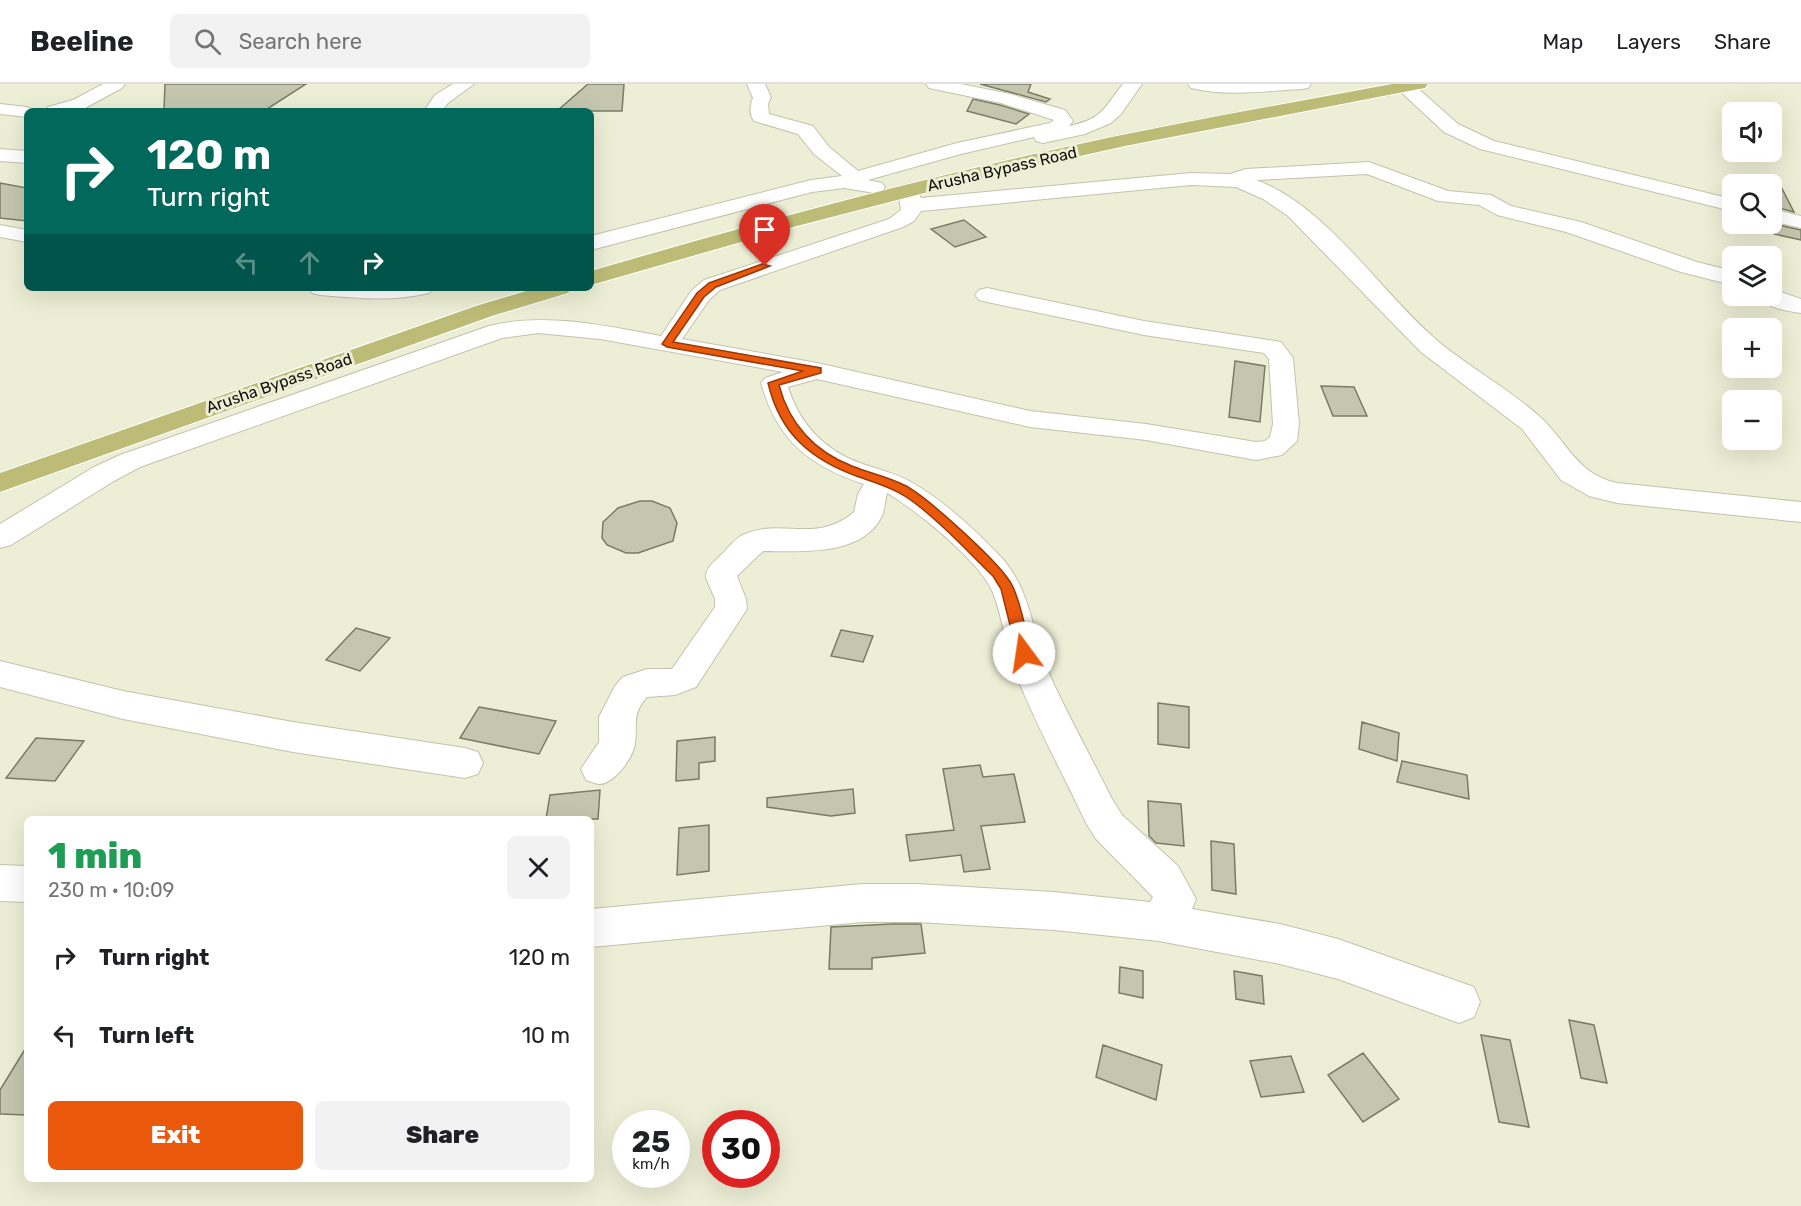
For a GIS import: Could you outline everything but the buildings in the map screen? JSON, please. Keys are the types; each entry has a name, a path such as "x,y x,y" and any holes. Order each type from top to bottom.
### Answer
{"main road":[{"name":"Arusha Bypass Road","path":"594,278 882,189 1407,85"},
{"name":"Arusha Bypass Road","path":"0,483 484,311 550,291"}],"street":[{"path":"65,108 79,104 116,84"},
{"path":"435,108 441,99 465,84"},
{"path":"667,344 700,295 712,285 908,217 882,189 848,171 821,150 816,141 810,139 806,130 760,117 759,104 762,97 758,93 756,84"},
{"path":"882,189 946,152 1056,127 1064,121 1059,114 1004,98 935,84"},
{"path":"882,189 905,168 1102,121 1115,110 1122,96 1133,84"},
{"path":"1197,84 1239,88 1302,84"},
{"path":"1407,85 1451,128 1487,145 1722,203"},
{"path":"0,109 24,112"},
{"path":"0,155 24,158"},
{"path":"1233,180 1246,174 1369,168 1445,197 1484,199 1504,211 1573,227 1689,267 1722,275"},
{"path":"594,242 834,182 959,202 1083,188 1200,179 1233,180 1266,191 1304,218 1430,347 1531,423 1571,473 1584,482 1599,489 1617,493 1801,512"},
{"path":"1782,217 1801,222"},
{"path":"0,231 24,235"},
{"path":"358,291 383,293 398,291"},
{"path":"0,538 104,474 130,461 498,331 519,327 559,327 817,370 980,410 1030,419 1146,432 1256,451 1272,449 1283,441 1286,423 1281,358 1272,347 1144,328 987,295"},
{"path":"1782,301 1801,306"},
{"path":"817,370 774,383 778,402 786,418 800,438 822,456 845,468 900,488 921,501 997,573 1007,588 1024,653 1033,676 1099,812 1109,827 1164,879 1176,899 1159,922"},
{"path":"599,769 617,746 617,717 619,708 627,696 635,687 647,682 675,682 684,678 731,609 732,601 721,581 721,573 759,540 814,541 841,535 863,521 868,514 872,495 881,480"},
{"path":"0,674 134,707 293,737 465,763"},
{"path":"0,883 24,884"},
{"path":"594,928 863,903 917,903 1054,911 1159,922 1280,944 1338,959 1459,1002"}],"route":[{"path":"765,266 712,285 700,295 667,344 817,370 774,383 778,402 800,438 822,456 845,468 900,488 921,501 970,547 997,573 1007,588 1024,653"}]}
